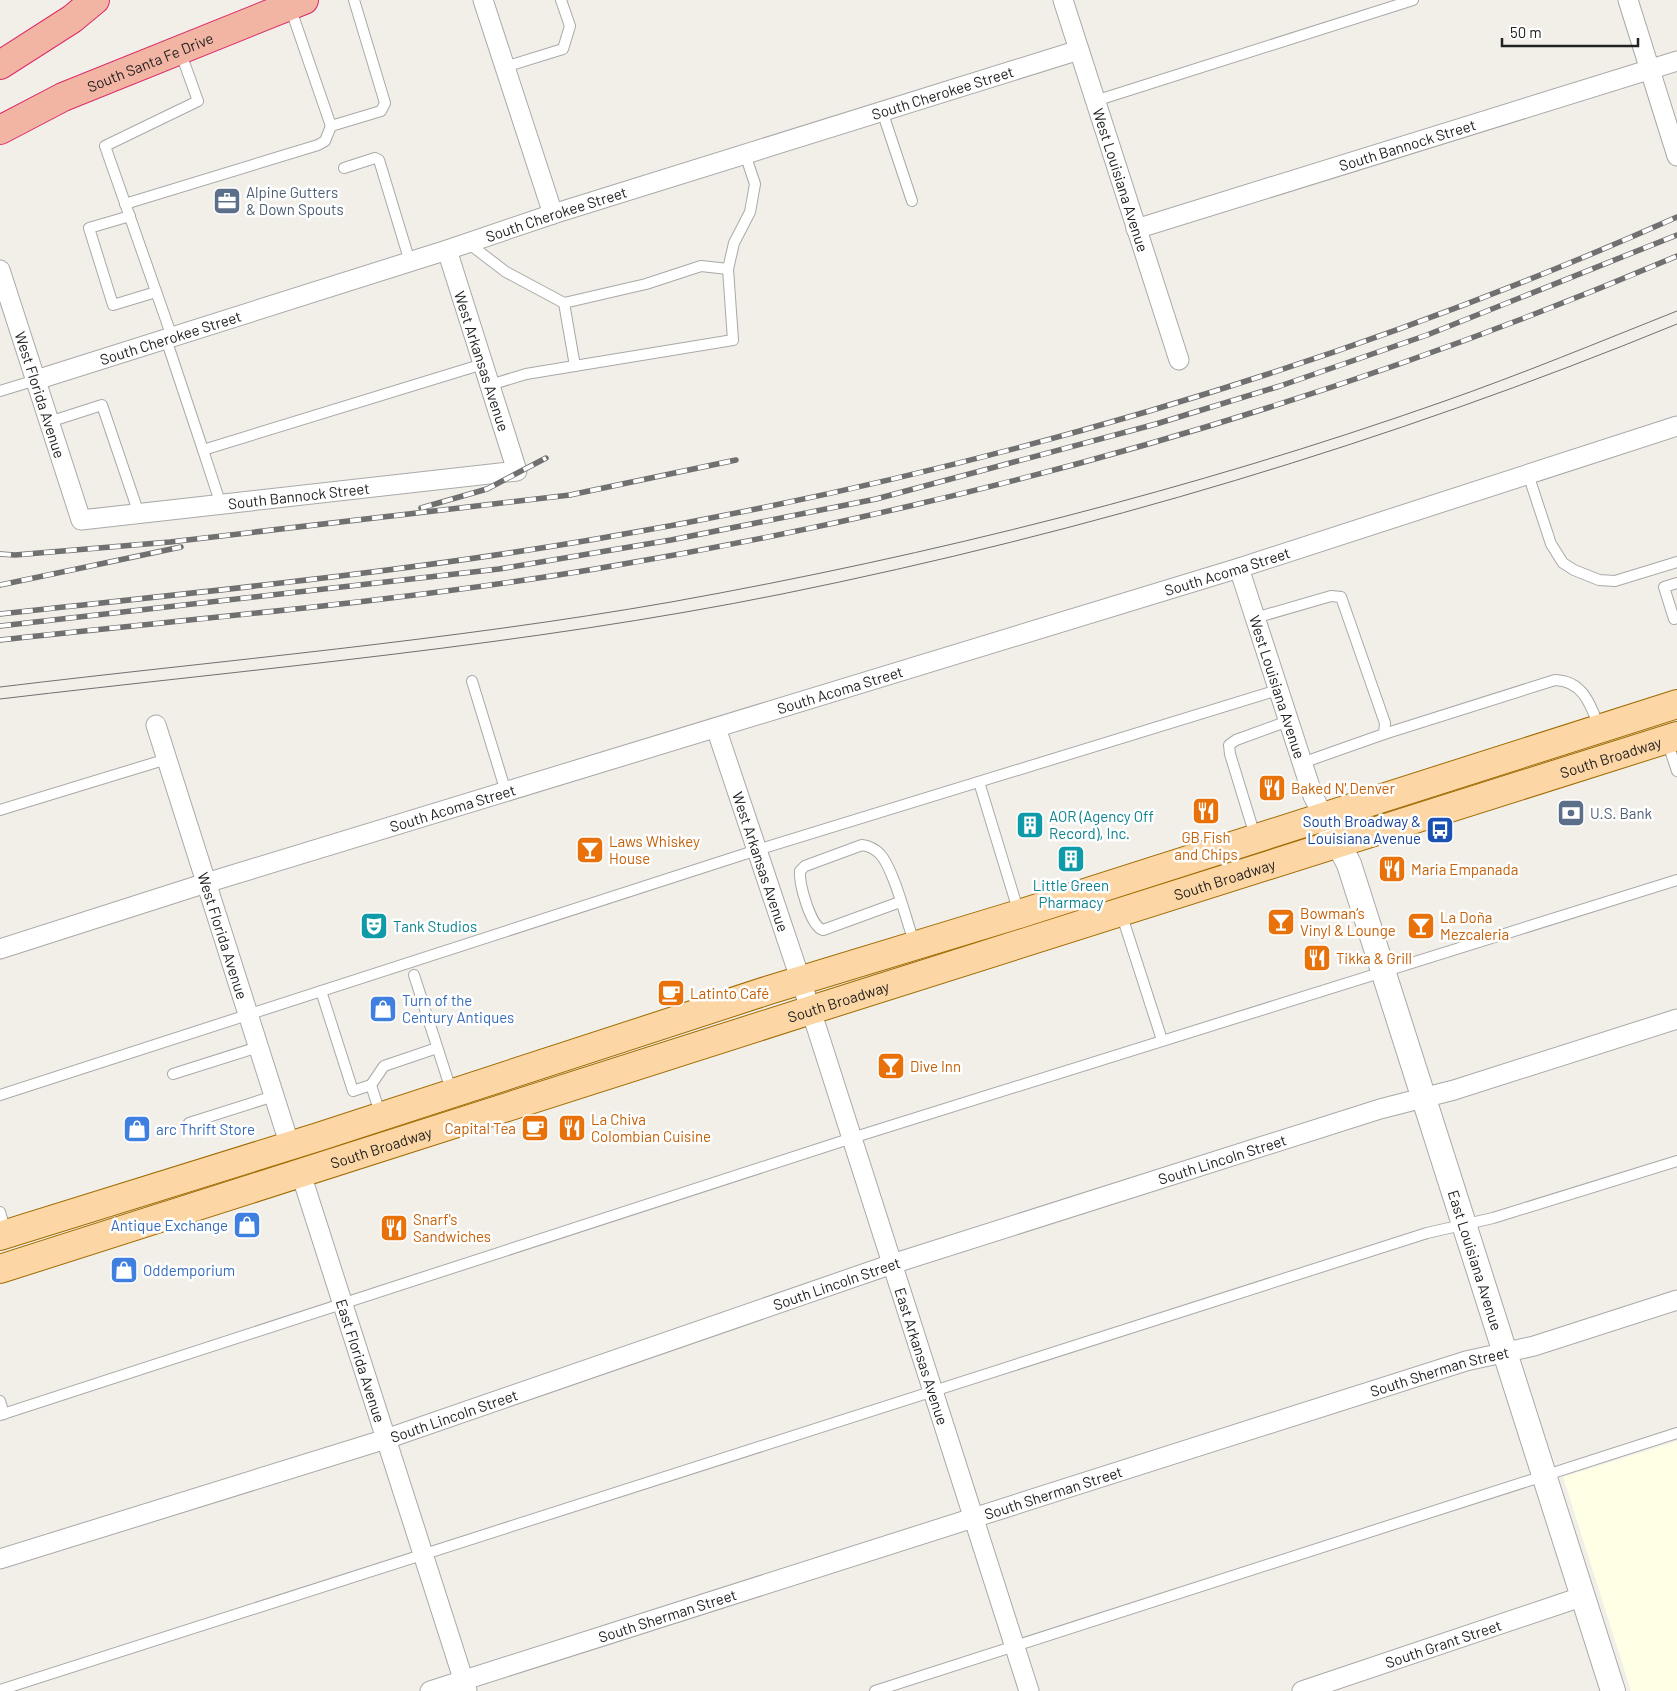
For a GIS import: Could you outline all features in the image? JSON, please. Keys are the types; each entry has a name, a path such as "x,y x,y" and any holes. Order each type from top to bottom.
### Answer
{"highway":[{"path":"0,65 72,19 96,0"},
{"name":"South Santa Fe Drive","path":"0,130 62,97 297,3"}],"main road":[{"name":"South Broadway","path":"2,1227 290,1146 452,1094 806,995 1120,914 1331,831 1600,730 1677,704"},
{"name":"South Broadway","path":"0,1269 301,1174 806,995 915,946 1256,839 1331,831 1672,738"}],"street":[{"path":"483,0 553,214"},
{"name":"West Louisiana Avenue","path":"1063,0 1179,360"},
{"path":"1628,0 1677,156"},
{"name":"South Cherokee Street","path":"36,380 410,262 553,214 1079,50"},
{"name":"South Bannock Street","path":"1136,229 1677,61"},
{"name":"West Arkansas Avenue","path":"447,250 517,471"},
{"name":"West Florida Avenue","path":"0,270 81,520"},
{"name":"South Acoma Street","path":"0,949 206,883 1239,568 1677,426"},
{"name":"South Bannock Street","path":"81,520 517,471"},
{"name":"West Louisiana Avenue","path":"1239,568 1313,796 1331,831"},
{"name":"West Florida Avenue","path":"156,725 290,1146"},
{"name":"West Arkansas Avenue","path":"716,728 806,995"},
{"name":"East Louisiana Avenue","path":"1331,831 1348,864 1383,970 1613,1691"},
{"name":"East Arkansas Avenue","path":"806,995 1029,1691"},
{"name":"South Lincoln Street","path":"0,1559 386,1439 892,1264 1380,1109 1423,1098 1677,1019"},
{"name":"East Florida Avenue","path":"301,1174 465,1685"},
{"name":"South Sherman Street","path":"430,1691 465,1685 974,1518 1466,1361 1504,1351 1534,1346 1677,1300"},
{"name":"South Grant Street","path":"1302,1691 1584,1596"}],"lane":[{"path":"331,126 381,111 384,103 354,0"},
{"path":"505,67 563,49 570,26 561,0"},
{"path":"1095,101 1413,0"},
{"path":"125,204 318,145 325,141 331,126 297,3"},
{"path":"180,50 198,101 105,146 156,292 221,504"},
{"path":"882,111 912,201"},
{"path":"490,386 526,374 733,340 728,269 734,243 750,212 755,184 745,154"},
{"path":"344,168 375,158 379,160 410,262"},
{"path":"130,216 89,228 114,305 156,292"},
{"path":"468,243 506,272 564,303 646,284 701,266 728,269"},
{"path":"564,303 575,366"},
{"path":"203,450 483,364"},
{"path":"0,391 36,380"},
{"path":"49,422 102,405 139,514"},
{"path":"1528,474 1551,544 1563,563 1574,570 1599,580 1615,581 1677,562"},
{"path":"1674,619 1664,587 1677,583"},
{"path":"1255,618 1331,596 1341,597 1385,723 1384,734"},
{"path":"1302,763 1384,734 1555,680 1572,683 1581,689 1588,699 1600,730"},
{"path":"472,681 506,792"},
{"path":"0,1095 757,850 1278,690"},
{"path":"1256,839 1230,754 1230,745 1236,740 1288,721"},
{"path":"1672,738 1677,771"},
{"path":"0,810 167,759"},
{"path":"979,782 1019,914"},
{"path":"900,902 822,930 814,925 799,880 800,871 805,866 862,845 872,847 880,854 887,865 900,902 915,946"},
{"path":"0,1401 2,1415 342,1302 852,1138 1383,970 1677,880"},
{"path":"1120,914 1162,1040"},
{"path":"414,975 452,1094"},
{"path":"321,991 353,1091 372,1085 384,1066 437,1048"},
{"path":"173,1074 258,1047"},
{"path":"372,1085 382,1117"},
{"path":"189,1124 274,1096"},
{"path":"0,1690 933,1393 1426,1233 1464,1225 1677,1162"},
{"path":"875,1691 1677,1433"}],"shaded area":[{"path":"1677,1441 1677,1691 1631,1691 1563,1477"}],"tram line":[{"path":"0,687 420,639 588,616 769,584 867,563 1061,517 1253,464 1442,402 1560,358 1677,311"},
{"path":"0,699 392,654 588,628 782,594 896,569 1123,513 1347,445 1458,408 1677,324"}],"railway":[{"path":"0,614 373,572 522,551 735,513 873,484 1010,450 1147,412 1282,370 1415,323 1547,272 1677,217"},
{"path":"0,626 499,569 671,540 876,499 1156,424 1280,386 1427,335 1677,235"},
{"path":"0,640 298,609 521,581 734,544 871,515 1009,482 1145,445 1280,404 1414,359 1546,309 1677,256"},
{"path":"421,508 487,489 546,458"},
{"path":"0,554 15,555 170,542 570,495 736,460"},
{"path":"0,585 181,547"}],"place":[{"name":"Alpine Gutters & Down Spouts","path":"227,201"},
{"name":"Baked N' Denver","path":"1272,788"},
{"name":"GB Fish and Chips","path":"1206,811"},
{"name":"U.S. Bank","path":"1571,813"},
{"name":"AOR (Agency Off Record), Inc.","path":"1030,825"},
{"name":"South Broadway & Louisiana Avenue","path":"1440,830"},
{"name":"Laws Whiskey House","path":"590,850"},
{"name":"Little Green Pharmacy","path":"1071,859"},
{"name":"Maria Empanada","path":"1392,869"},
{"name":"Bowman’s Vinyl & Lounge","path":"1281,922"},
{"name":"Tank Studios","path":"374,926"},
{"name":"La Doña Mezcaleria","path":"1421,926"},
{"name":"Tikka & Grill","path":"1317,958"},
{"name":"Latinto Café","path":"671,993"},
{"name":"Turn of the Century Antiques","path":"383,1009"},
{"name":"Dive Inn","path":"891,1066"},
{"name":"Capital Tea","path":"535,1128"},
{"name":"La Chiva Colombian Cuisine","path":"572,1128"},
{"name":"arc Thrift Store","path":"137,1129"},
{"name":"Antique Exchange","path":"247,1225"},
{"name":"Snarf's Sandwiches","path":"394,1228"},
{"name":"Oddemporium","path":"124,1270"}]}
